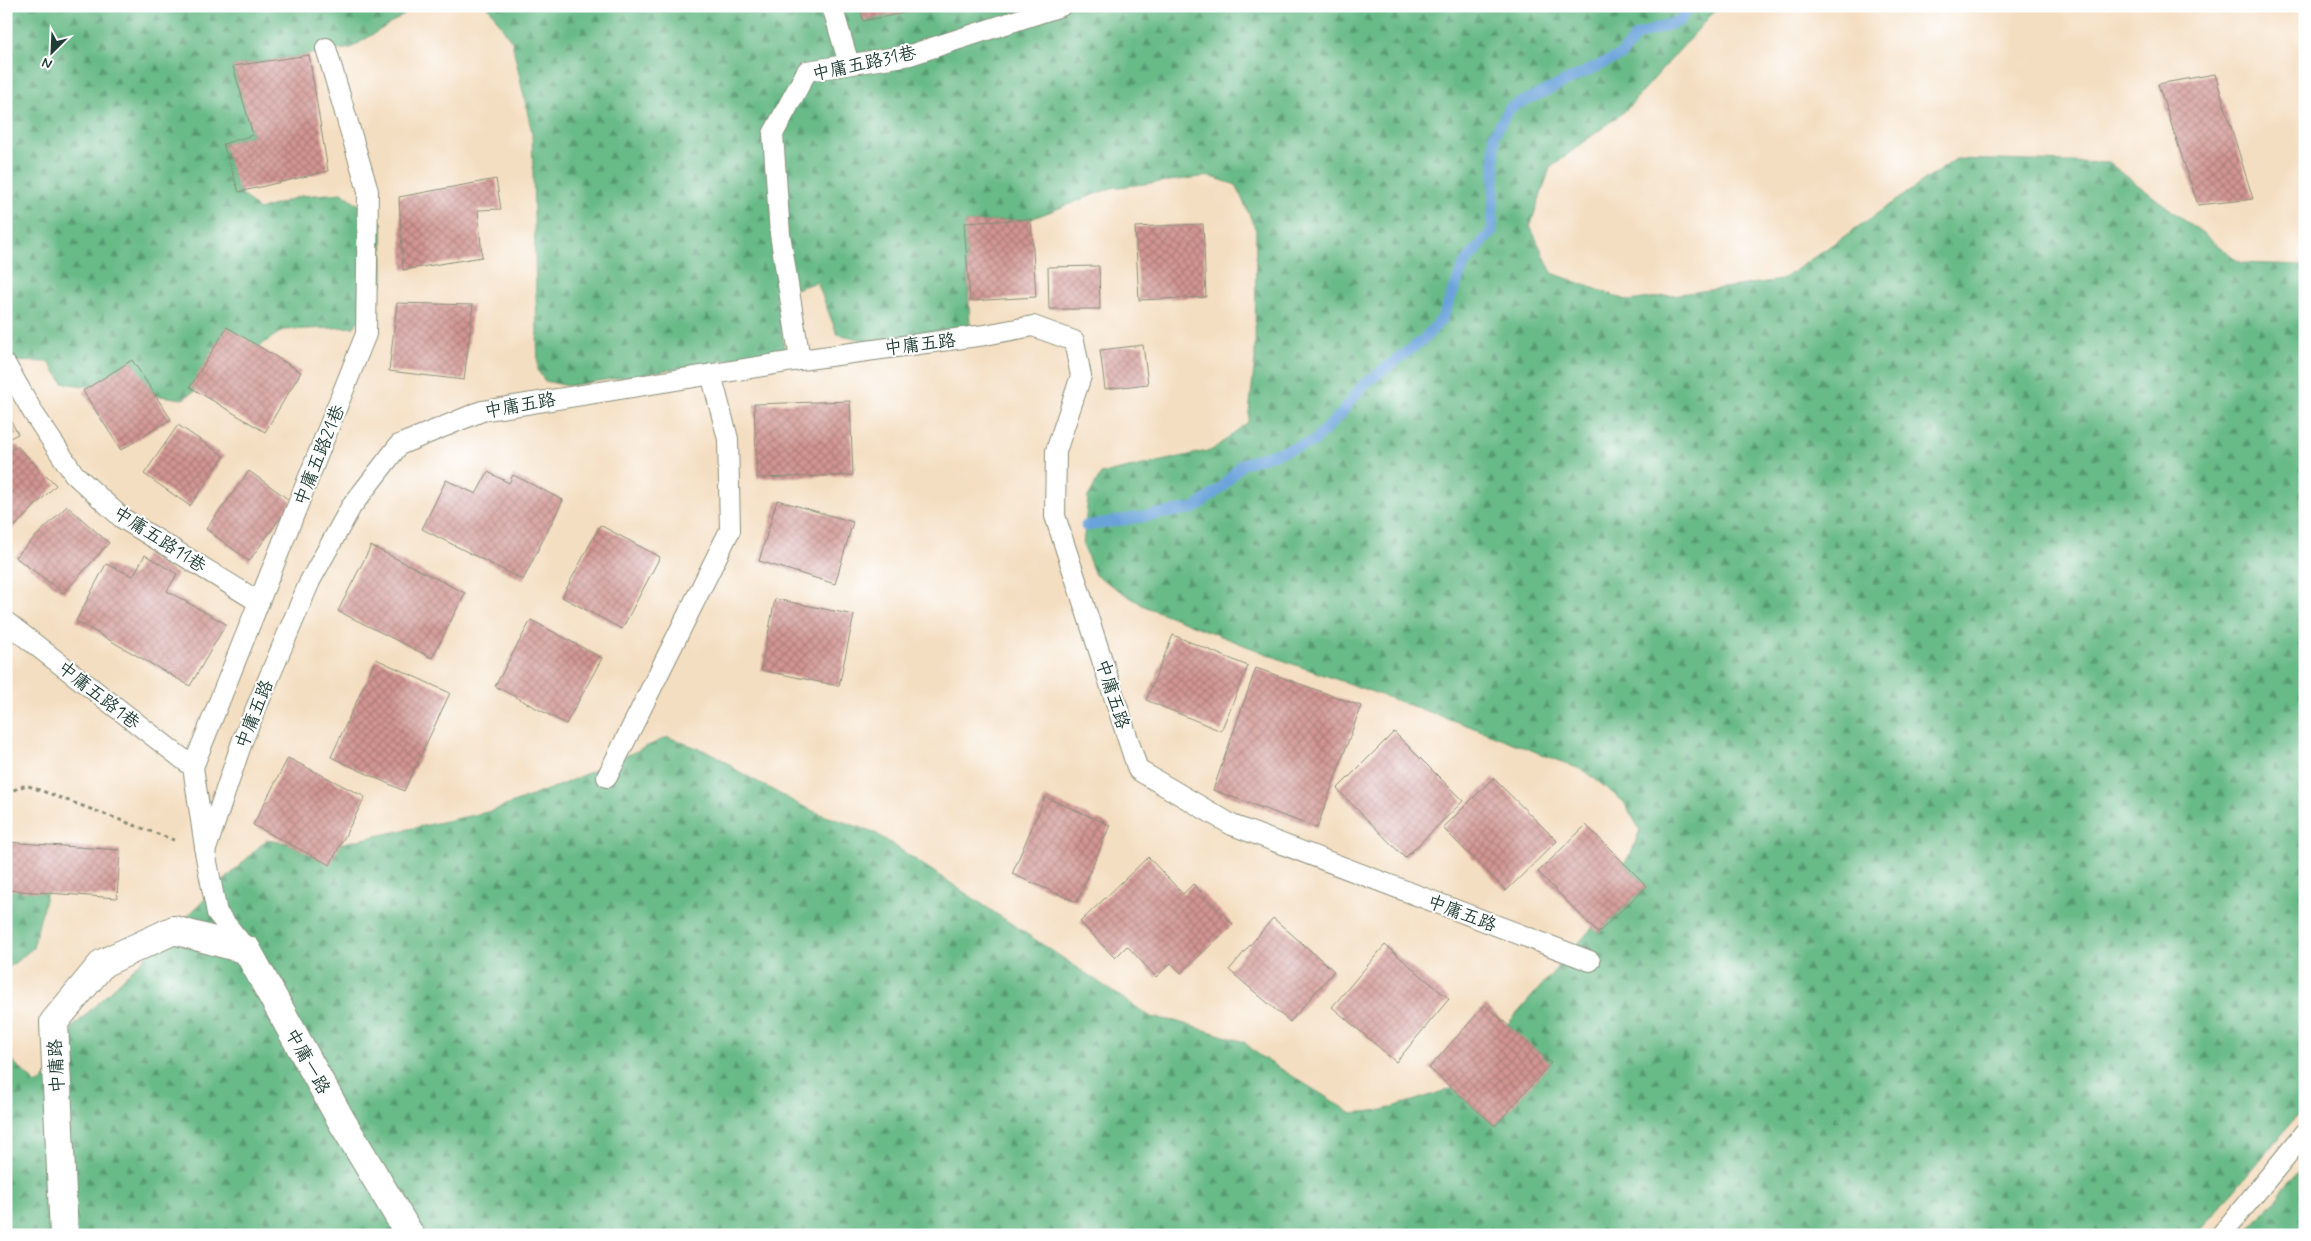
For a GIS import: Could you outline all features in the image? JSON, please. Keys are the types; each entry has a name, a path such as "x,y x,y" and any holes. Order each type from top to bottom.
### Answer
{"street":[{"name":"中庸路","path":"64,1235 54,1022 103,963 174,930 246,950"},
{"name":"中庸一路","path":"246,950 341,1120 410,1235"}],"lane":[{"path":"832,6 849,64"},
{"name":"中庸五路31巷","path":"800,360 780,234 773,134 807,71 910,55 1061,6"},
{"name":"中庸五路21巷","path":"205,852 193,767 366,334 368,191 326,48"},
{"name":"中庸五路","path":"246,950 217,913 205,852 243,739 310,581 351,507 399,445 482,410 800,360 985,335 1033,326 1074,341 1080,376 1056,451 1055,516 1138,770 1232,825 1590,961"},
{"name":"中庸五路11巷","path":"6,365 34,414 74,474 122,518 259,602"},
{"path":"607,777 730,530 728,439 711,374"},
{"name":"中庸五路1巷","path":"6,622 193,767"},
{"path":"2221,1235 2305,1133"}],"path":[{"path":"6,793 26,785 205,852"}],"green space":[{"path":"6,6 418,6 351,48 233,66 253,135 223,144 240,192 259,210 301,196 343,193 382,222 383,282 354,327 283,330 183,399 63,383 49,362 6,361"},
{"path":"488,6 1719,6 1626,110 1550,168 1530,226 1552,273 1629,301 1781,280 1956,159 2109,163 2241,263 2305,265 2305,1106 2197,1235 6,1235 6,1054 37,1085 50,1072 59,1059 73,1027 266,840 307,846 330,846 492,811 563,784 668,737 716,755 738,771 798,804 820,814 874,832 1151,1017 1175,1021 1244,1042 1260,1056 1352,1113 1383,1110 1451,1089 1598,921 1621,869 1632,851 1640,830 1624,802 1585,771 1469,726 1290,663 1144,606 1095,575 1083,545 1088,497 1101,474 1212,450 1248,422 1255,360 1256,230 1236,185 1209,176 1111,188 1031,219 965,223 970,326 868,341 837,334 817,282 776,295 785,351 568,386 545,381 538,371 532,133 512,42"},
{"path":"6,851 54,863 33,948 6,970"},
{"path":"2305,1164 2305,1235 2245,1235"}],"building":[{"path":"860,6 934,6 934,7 863,21"},
{"path":"309,55 328,171 239,192 223,144 253,135 233,66"},
{"path":"2215,74 2253,199 2198,205 2158,84"},
{"path":"496,179 501,209 478,210 482,257 403,270 399,197"},
{"path":"1031,219 1036,297 970,301 964,223"},
{"path":"1203,224 1206,297 1139,300 1135,227"},
{"path":"1099,266 1100,309 1049,309 1048,267"},
{"path":"397,303 473,305 464,380 389,371"},
{"path":"227,327 301,372 265,432 190,387"},
{"path":"1143,345 1148,384 1105,389 1100,350"},
{"path":"132,360 171,419 121,450 83,391"},
{"path":"850,401 853,475 757,478 754,404"},
{"path":"6,412 18,434 6,440"},
{"path":"178,425 224,456 190,506 144,474"},
{"path":"16,445 56,485 6,535 6,455"},
{"path":"249,471 292,502 249,561 206,529"},
{"path":"488,472 509,483 513,475 563,500 523,580 422,529 446,480 476,494"},
{"path":"777,500 853,522 835,584 759,561"},
{"path":"67,506 109,543 64,593 15,557"},
{"path":"600,525 660,557 622,629 562,597"},
{"path":"371,546 465,593 432,658 338,611"},
{"path":"145,555 177,574 167,591 226,624 190,686 76,621 106,564 133,576"},
{"path":"775,599 854,615 839,686 761,670"},
{"path":"531,620 602,658 566,724 495,686"},
{"path":"1173,635 1248,666 1221,731 1146,700"},
{"path":"376,659 450,693 404,791 331,757"},
{"path":"1256,668 1361,706 1317,828 1213,790"},
{"path":"1394,732 1463,801 1405,858 1337,789"},
{"path":"288,758 365,797 330,865 253,825"},
{"path":"1493,778 1557,841 1506,891 1443,828"},
{"path":"1045,797 1110,825 1077,902 1012,874"},
{"path":"1586,825 1647,886 1598,933 1538,872"},
{"path":"6,842 120,850 117,898 6,890"},
{"path":"1148,857 1183,894 1193,884 1233,924 1181,973 1171,963 1156,977 1127,946 1115,958 1080,922"},
{"path":"1273,918 1334,971 1290,1022 1229,970"},
{"path":"1385,945 1449,999 1396,1062 1332,1007"},
{"path":"1485,1005 1551,1063 1495,1126 1429,1068"}],"waterway":[{"path":"1086,526 1195,508 1222,487 1242,464 1313,442 1341,414 1363,385 1423,340 1442,319 1465,263 1492,231 1495,171 1494,135 1510,108 1621,55 1636,36 1680,21 1689,6"}]}
